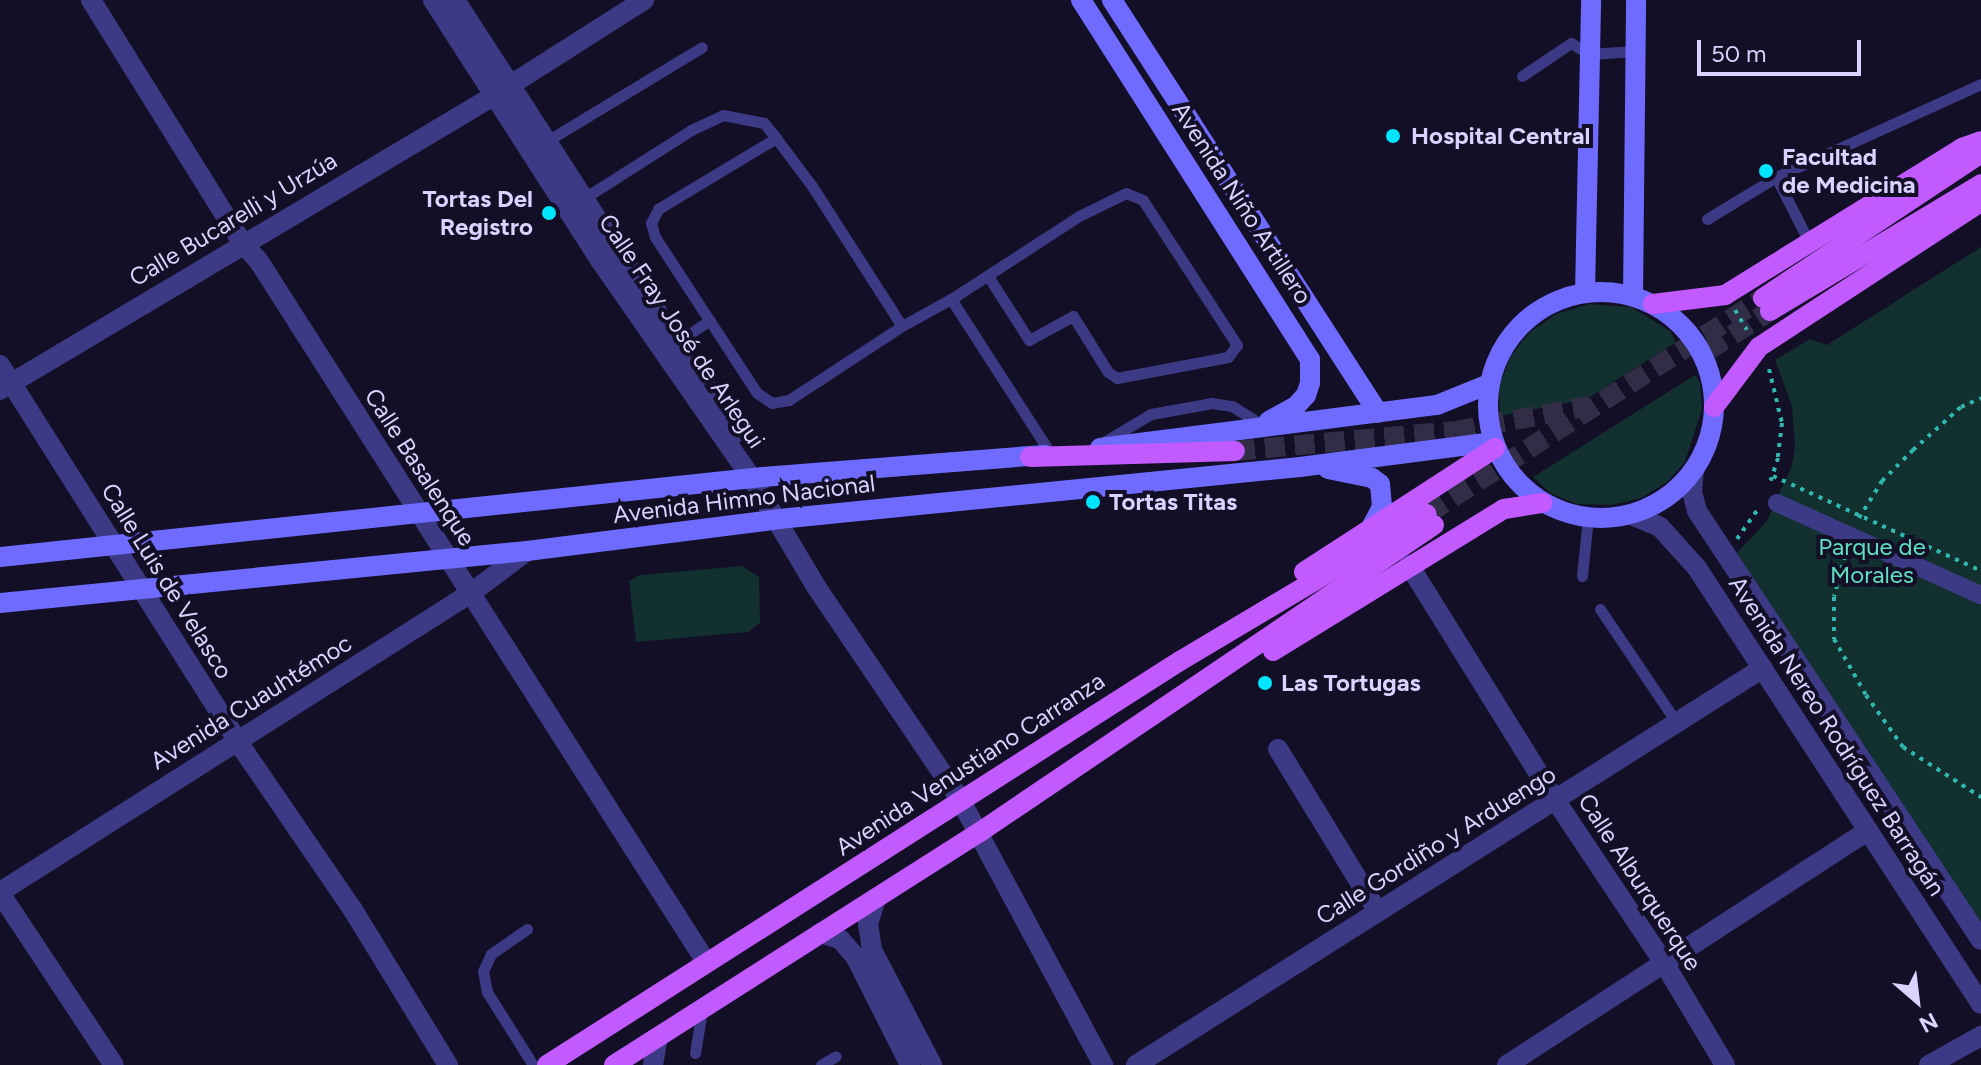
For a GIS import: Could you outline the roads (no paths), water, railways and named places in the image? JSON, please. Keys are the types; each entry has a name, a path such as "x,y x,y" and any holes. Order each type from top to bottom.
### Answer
{"main road":[{"name":"Avenida Niño Artillero","path":"1081,0 1310,359 1310,383 1306,395 1296,406 1263,425"},
{"name":"Avenida Niño Artillero","path":"1112,0 1378,413"},
{"path":"1585,293 1591,0"},
{"path":"1636,0 1643,300"},
{"path":"1643,300 1678,322 1698,347 1710,376 1714,407 1708,441 1694,469 1672,493 1631,515 1588,517 1543,503 1515,480 1494,445 1487,414 1489,384 1501,351 1523,323 1552,303 1585,293 1643,300 1725,295 1962,148 1981,141"},
{"path":"1981,153 1766,305 1981,184"},
{"path":"1714,407 1759,347 1981,202"},
{"name":"Avenida Himno Nacional","path":"0,557 757,478 1040,456 1437,405 1489,384"},
{"name":"Avenida Himno Nacional","path":"0,603 527,551 782,519 1494,445"},
{"path":"1180,661 1242,611 1370,530 1494,445"},
{"path":"1040,456 1235,451"},
{"path":"1300,467 1372,478 1380,484 1382,507 1370,530"},
{"path":"1191,691 1267,655 1504,509 1543,503"},
{"name":"Avenida Venustiano Carranza","path":"547,1065 1180,661 1430,520 1191,691 980,832 614,1065"}],"street":[{"name":"Calle Basalenque","path":"91,0 242,243 258,260 706,962"},
{"name":"Calle Fray José de Arlegui","path":"433,0 502,90 547,141 586,197 671,345 980,832 1103,1065"},
{"name":"Calle Fray José de Arlegui","path":"455,0 502,90 600,260 671,345"},
{"name":"Calle Bucarelli y Urzúa","path":"6,387 502,90 644,0"},
{"path":"600,260 619,250"},
{"name":"Calle Luis de Velasco","path":"0,365 6,387 113,546 238,742 353,910 448,1065"},
{"name":"Avenida Nereo Rodríguez Barragán","path":"1694,469 1692,492 1697,511 1981,940"},
{"path":"1767,501 1981,595"},
{"name":"Avenida Nereo Rodríguez Barragán","path":"1631,515 1660,527 1697,568 1981,1004"},
{"name":"Avenida Cuauhtémoc","path":"0,892 471,593 527,551"},
{"name":"Calle Alburquerque","path":"1409,565 1556,801 1664,963 1725,1065"},
{"name":"Calle Gordiño y Arduengo","path":"1136,1065 1763,668"},
{"path":"1278,749 1378,912"},
{"path":"1507,1065 1868,831"},
{"path":"0,892 114,1065"},
{"path":"876,898 868,924 872,950 932,1065"},
{"path":"820,933 840,939 855,956 910,1065"},
{"path":"1929,1065 1981,1036"},
{"path":"653,1065 658,1037"}],"lane":[{"path":"1522,76 1571,43 1589,54 1636,51"},
{"path":"547,141 702,47"},
{"path":"1707,219 1776,177 1981,84"},
{"path":"586,197 691,130 723,115 764,123 812,186 902,326"},
{"path":"776,138 658,209 651,223 655,237 757,393 772,403 789,400 1079,216 1126,193 1143,200 1237,345 1228,357 1117,378 1108,372 1073,316 1029,340 988,276"},
{"path":"1776,177 1809,242"},
{"path":"951,299 1040,456"},
{"path":"671,345 710,320"},
{"path":"1092,449 1151,414 1212,403 1232,406 1263,425"},
{"path":"1582,576 1588,517"},
{"path":"1600,609 1677,723"},
{"path":"527,929 491,954 483,971 487,992 533,1065"},
{"path":"695,1053 703,1009"},
{"path":"821,1065 836,1056"}],"tunnel":[{"path":"1427,514 1763,298"},
{"path":"1707,351 1770,311"},
{"path":"1235,451 1455,431 1590,406"}],"place":[{"name":"Hospital Central","path":"1393,136"},
{"name":"Facultad de Medicina","path":"1766,171"},
{"name":"Tortas Del Registro","path":"549,213"},
{"name":"Tortas Titas","path":"1093,502"},
{"name":"Las Tortugas","path":"1265,683"}],"park label":[{"name":"Parque de Morales","path":"1872,561"}]}
